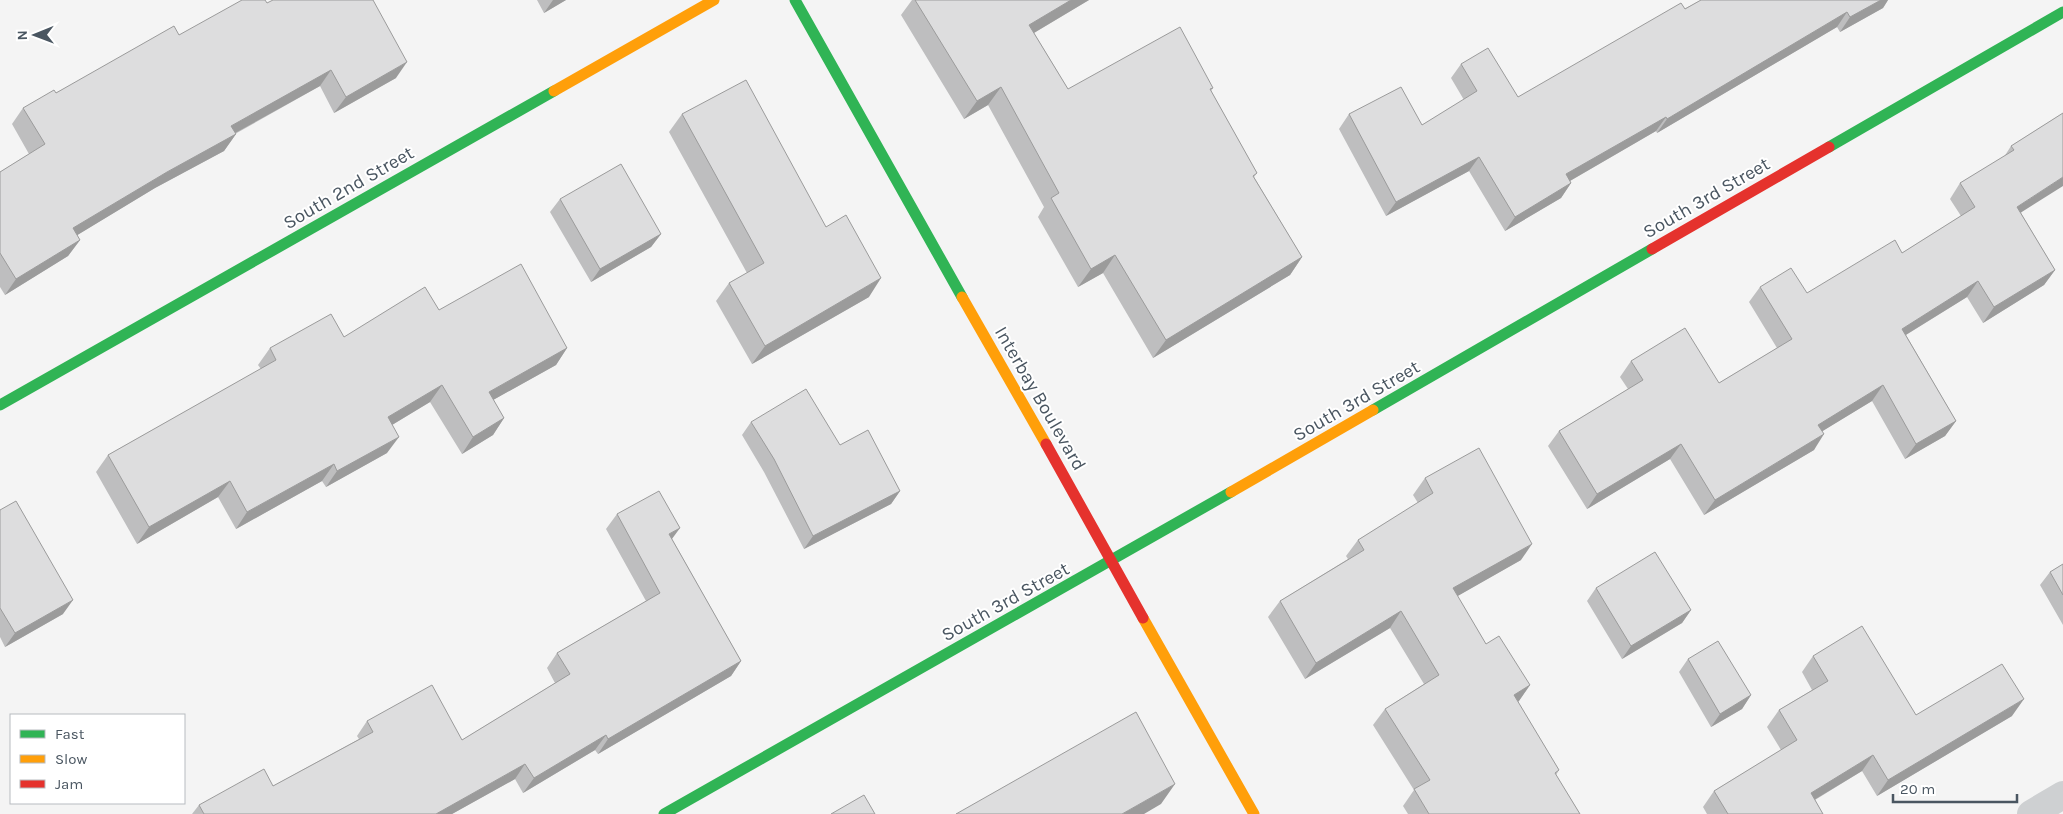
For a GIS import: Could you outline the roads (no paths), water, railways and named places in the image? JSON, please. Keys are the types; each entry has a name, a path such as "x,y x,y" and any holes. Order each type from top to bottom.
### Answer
{"street":[{"name":"South 2nd Street","path":"0,405 714,0"},
{"name":"Interbay Boulevard","path":"795,0 1113,560 1254,814"},
{"name":"South 3rd Street","path":"664,814 1113,560 2063,12"},
{"path":"2031,814 2063,795"}]}
